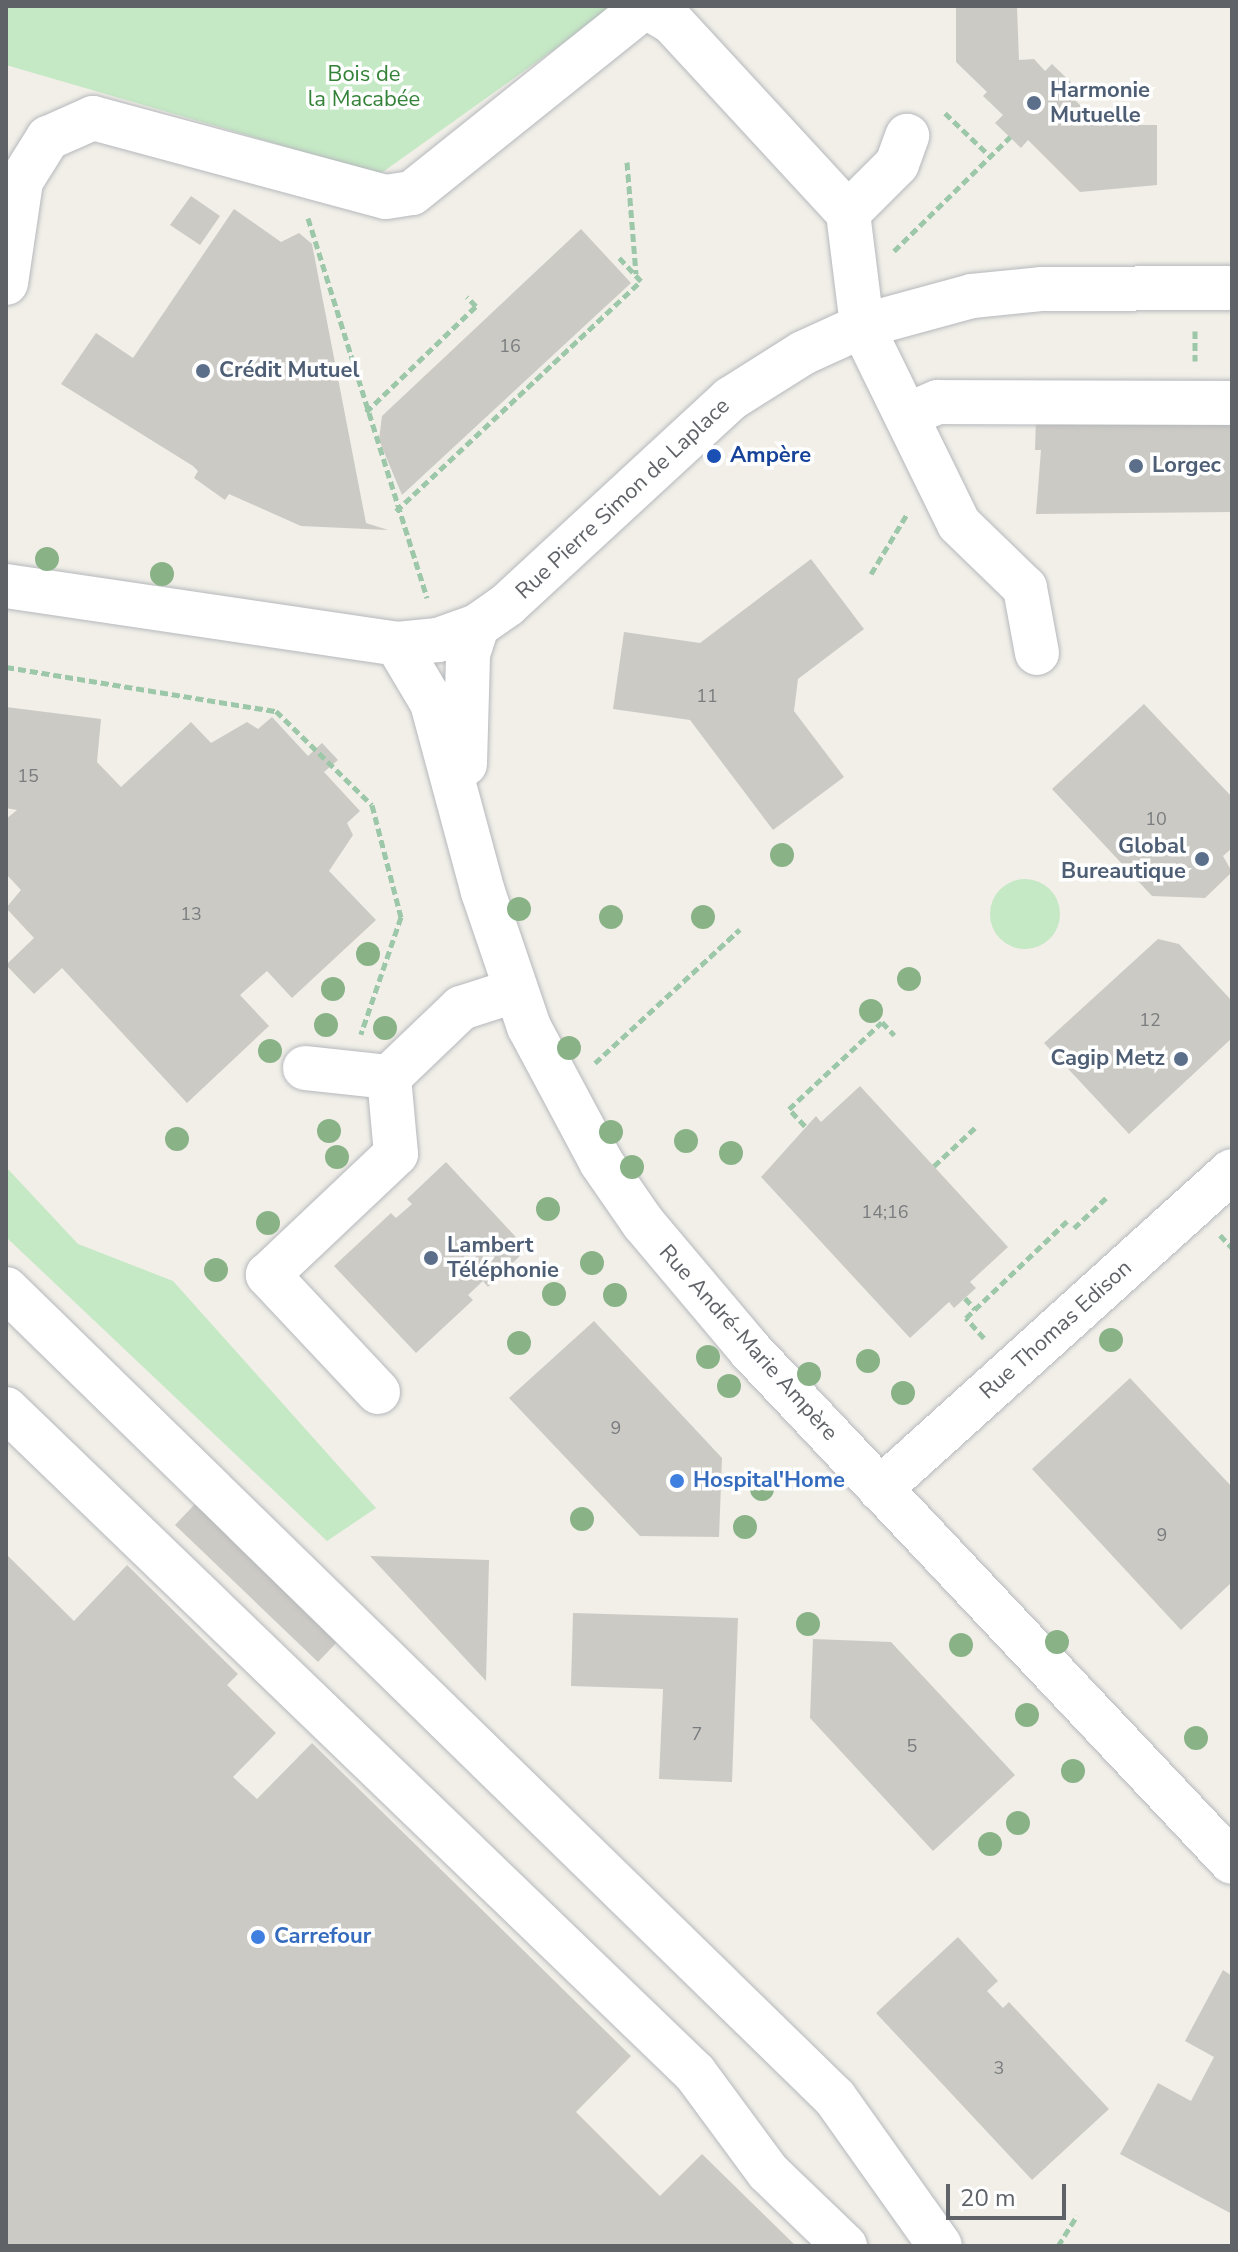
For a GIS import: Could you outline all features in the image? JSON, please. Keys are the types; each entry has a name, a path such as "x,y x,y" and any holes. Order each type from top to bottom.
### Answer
{"street":[{"path":"6,283 21,181 48,138 93,118 292,168 386,197 412,193 645,6 672,22 848,213 862,326 946,495 986,556 1044,591 1037,653"},
{"path":"848,213 897,164 907,136"},
{"name":"Rue Pierre Simon de Laplace","path":"437,637 730,399 803,353 862,326 986,294 1216,288"},
{"path":"907,415 938,402 1214,403"},
{"path":"6,586 437,637"},
{"name":"Rue André-Marie Ampère","path":"437,637 432,703 465,810 514,991 556,1084 644,1224 880,1489 1232,1862"},
{"name":"Rue André-Marie Ampère","path":"437,637 464,701 465,810"},
{"path":"305,1068 368,1075 461,1008 514,991"},
{"path":"368,1075 396,1154 268,1275 378,1392"},
{"name":"Rue Thomas Edison","path":"880,1489 1232,1171"},
{"path":"6,1289 835,2098 940,2246"},
{"path":"6,1409 695,2073 768,2172 845,2246"}],"path":[{"path":"940,109 991,157"},
{"path":"857,271 878,268 1010,137"},
{"path":"627,162 636,275"},
{"path":"292,168 437,637"},
{"path":"396,511 641,281 617,255"},
{"path":"1214,403 1216,288"},
{"path":"366,412 476,306 467,297"},
{"path":"871,574 901,517 946,495"},
{"path":"6,667 276,711 372,805 401,917 368,1075"},
{"path":"591,1067 740,929"},
{"path":"805,1126 789,1109 882,1022 894,1035"},
{"path":"934,1166 978,1125"},
{"path":"1074,1228 1106,1198"},
{"path":"995,1351 966,1318 1067,1221"},
{"path":"965,1298 975,1309"},
{"path":"1058,2246 1077,2216"}],"green space":[{"name":"Bois de la Macabée","path":"6,6 615,6 380,174 6,65"},
{"path":"1025,879 1050,889 1060,914 1050,939 1025,949 1000,939 990,914 1000,889"},
{"path":"6,1167 78,1244 173,1281 376,1508 327,1541 6,1237"}],"building":[{"name":"Harmonie Mutuelle","path":"956,6 1017,6 1019,60 1034,59 1045,71 1052,64 1079,90 1072,97 1084,109 1083,125 1157,125 1157,185 1080,192 1028,140 1021,148 995,123 1003,115 983,96 987,92 956,62"},
{"path":"191,196 220,216 200,245 170,225"},
{"name":"Crédit Mutuel","path":"234,209 281,242 299,233 312,244 366,523 388,530 301,526 229,494 225,500 194,478 198,471 193,466 61,384 96,333 133,358"},
{"name":"Crédit Mutuel","path":"581,229 631,283 402,495 379,440 382,416"},
{"name":"Lorgec","path":"1232,418 1232,512 1036,514 1041,450 1035,450 1036,419"},
{"path":"811,559 864,629 798,679 794,711 844,777 773,830 690,720 613,709 624,632 700,643"},
{"path":"1144,704 1232,797 1232,848 1223,856 1232,872 1205,898 1152,896 1052,789"},
{"path":"6,707 101,719 97,762 121,787 191,722 211,743 247,722 258,729 272,717 308,756 322,743 338,760 324,772 360,811 347,823 353,835 329,871 376,920 292,998 267,971 240,995 269,1026 187,1103 62,968 34,994 6,965 34,938 6,908 21,890 6,874 6,819 17,810 6,808"},
{"path":"1158,939 1179,944 1232,1001 1232,1038 1129,1134 1044,1043"},
{"path":"860,1086 1008,1247 970,1282 976,1288 954,1308 949,1302 910,1338 761,1177 816,1116 821,1122"},
{"name":"Lambert Téléphonie","path":"446,1162 527,1249 488,1287 483,1281 468,1295 473,1300 416,1353 334,1266 391,1213 396,1218 412,1204 407,1199"},
{"path":"594,1321 722,1458 719,1537 640,1536 509,1398"},
{"path":"1130,1378 1232,1487 1232,1582 1181,1630 1032,1469"},
{"path":"197,1502 340,1639 318,1662 175,1525"},
{"name":"Carrefour","path":"6,1554 74,1621 127,1565 238,1674 227,1685 276,1733 233,1777 257,1799 312,1743 631,2056 576,2112 660,2196 702,2154 796,2246 6,2246"},
{"path":"370,1556 489,1560 486,1681"},
{"path":"573,1613 738,1618 732,1782 659,1779 663,1689 571,1686"},
{"path":"813,1639 891,1642 1015,1775 933,1851 810,1718"},
{"path":"958,1937 998,1981 987,1991 1003,2008 1009,2002 1109,2109 1032,2180 876,2013"},
{"path":"1223,1970 1232,1976 1232,2214 1120,2154 1158,2083 1191,2101 1214,2057 1185,2041"}],"place":[{"name":"Harmonie Mutuelle","path":"1034,103"},
{"name":"Crédit Mutuel","path":"203,371"},
{"name":"Ampère","path":"714,456"},
{"name":"Lorgec","path":"1136,466"},
{"name":"Global Bureautique","path":"1202,859"},
{"name":"Cagip Metz","path":"1181,1059"},
{"name":"Lambert Téléphonie","path":"431,1258"},
{"name":"Hospital'Home","path":"677,1481"},
{"name":"Carrefour","path":"258,1937"}]}
